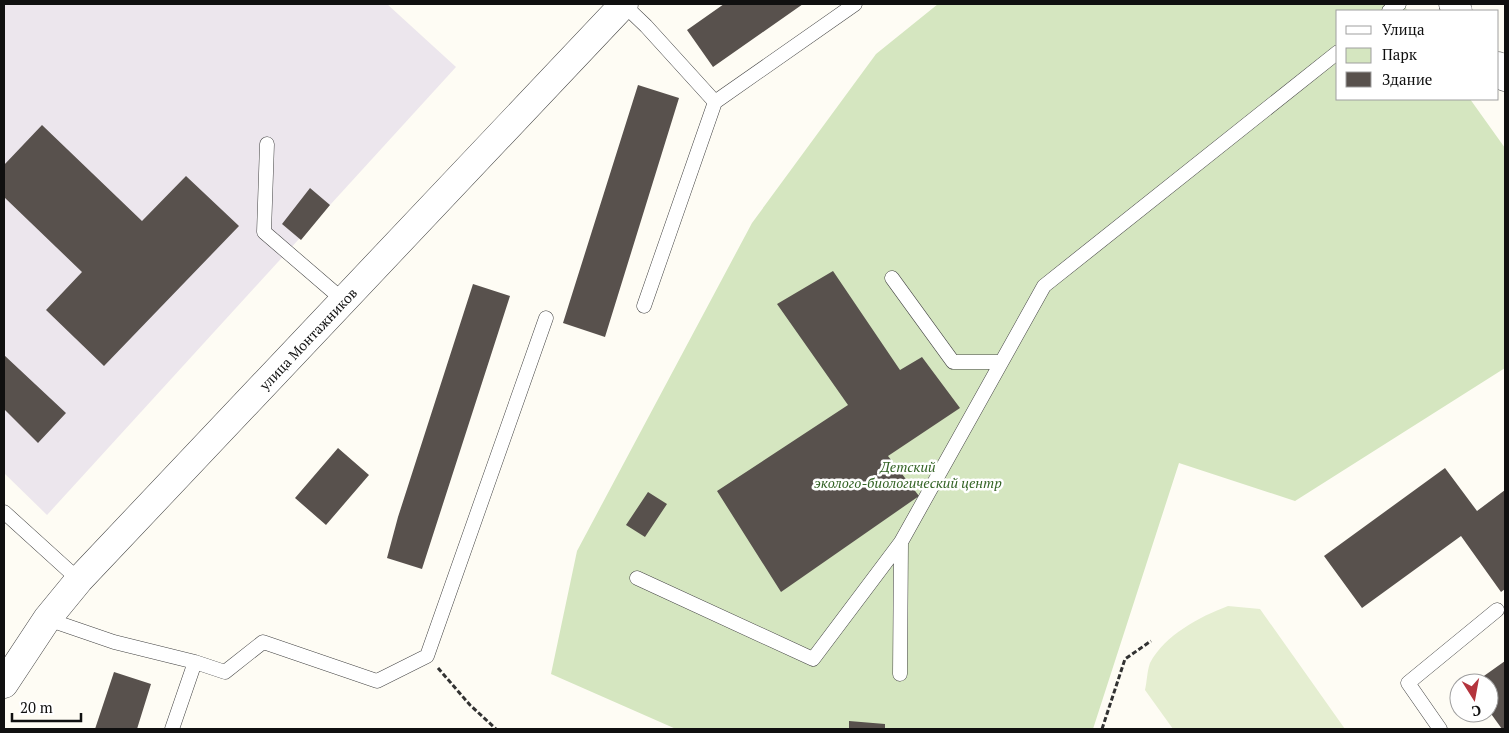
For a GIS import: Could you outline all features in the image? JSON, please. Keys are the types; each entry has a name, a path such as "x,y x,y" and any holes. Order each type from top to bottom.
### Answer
{"street":[{"name":"улица Монтажников","path":"4,684 47,619 79,580 624,4"}],"lane":[{"path":"624,4 716,102"},
{"path":"644,306 716,102 855,4"},
{"path":"637,578 813,659 901,542 1044,286 1336,54"},
{"path":"267,144 264,232 343,300"},
{"path":"892,278 953,362 1001,362"},
{"path":"47,619 114,642 196,662 225,672 263,642 377,681 427,656 546,318"},
{"path":"4,512 79,580"},
{"path":"900,674 901,542"},
{"path":"1440,729 1408,683 1497,610"},
{"path":"172,729 196,662"}],"path":[{"path":"1102,729 1126,659 1151,641"},
{"path":"427,656 470,705 496,729"}],"shaded area":[{"path":"4,4 387,4 456,67 47,515 4,473"}],"green space":[{"name":"Детский эколого-биологический центр","path":"938,4 1403,4 1407,10 1336,10 1336,100 1471,100 1505,148 1505,368 1295,501 1179,463 1093,729 676,729 551,674 577,551 752,223 876,54"},
{"path":"1228,606 1260,609 1345,729 1173,729 1145,690 1150,663 1164,644 1184,628"}],"building":[{"path":"724,4 803,4 713,67 687,30"},
{"path":"638,85 679,98 605,337 563,323"},
{"path":"42,125 142,221 186,176 239,226 104,366 46,310 82,272 4,197 4,165"},
{"path":"310,188 330,205 301,240 282,224"},
{"path":"833,271 900,370 922,357 960,408 888,456 919,496 781,592 717,491 848,405 777,304"},
{"path":"473,284 510,296 422,569 387,558 398,517"},
{"path":"4,355 66,413 38,443 4,409"},
{"path":"338,448 369,475 326,525 295,498"},
{"path":"1445,468 1477,511 1505,490 1505,589 1501,592 1461,536 1362,608 1324,556"},
{"path":"648,492 667,504 645,537 626,525"},
{"path":"1505,661 1505,729 1502,729 1498,723 1499,673 1488,673"},
{"path":"114,672 151,684 137,729 95,729"},
{"path":"849,721 885,724 885,729 849,729"}]}
